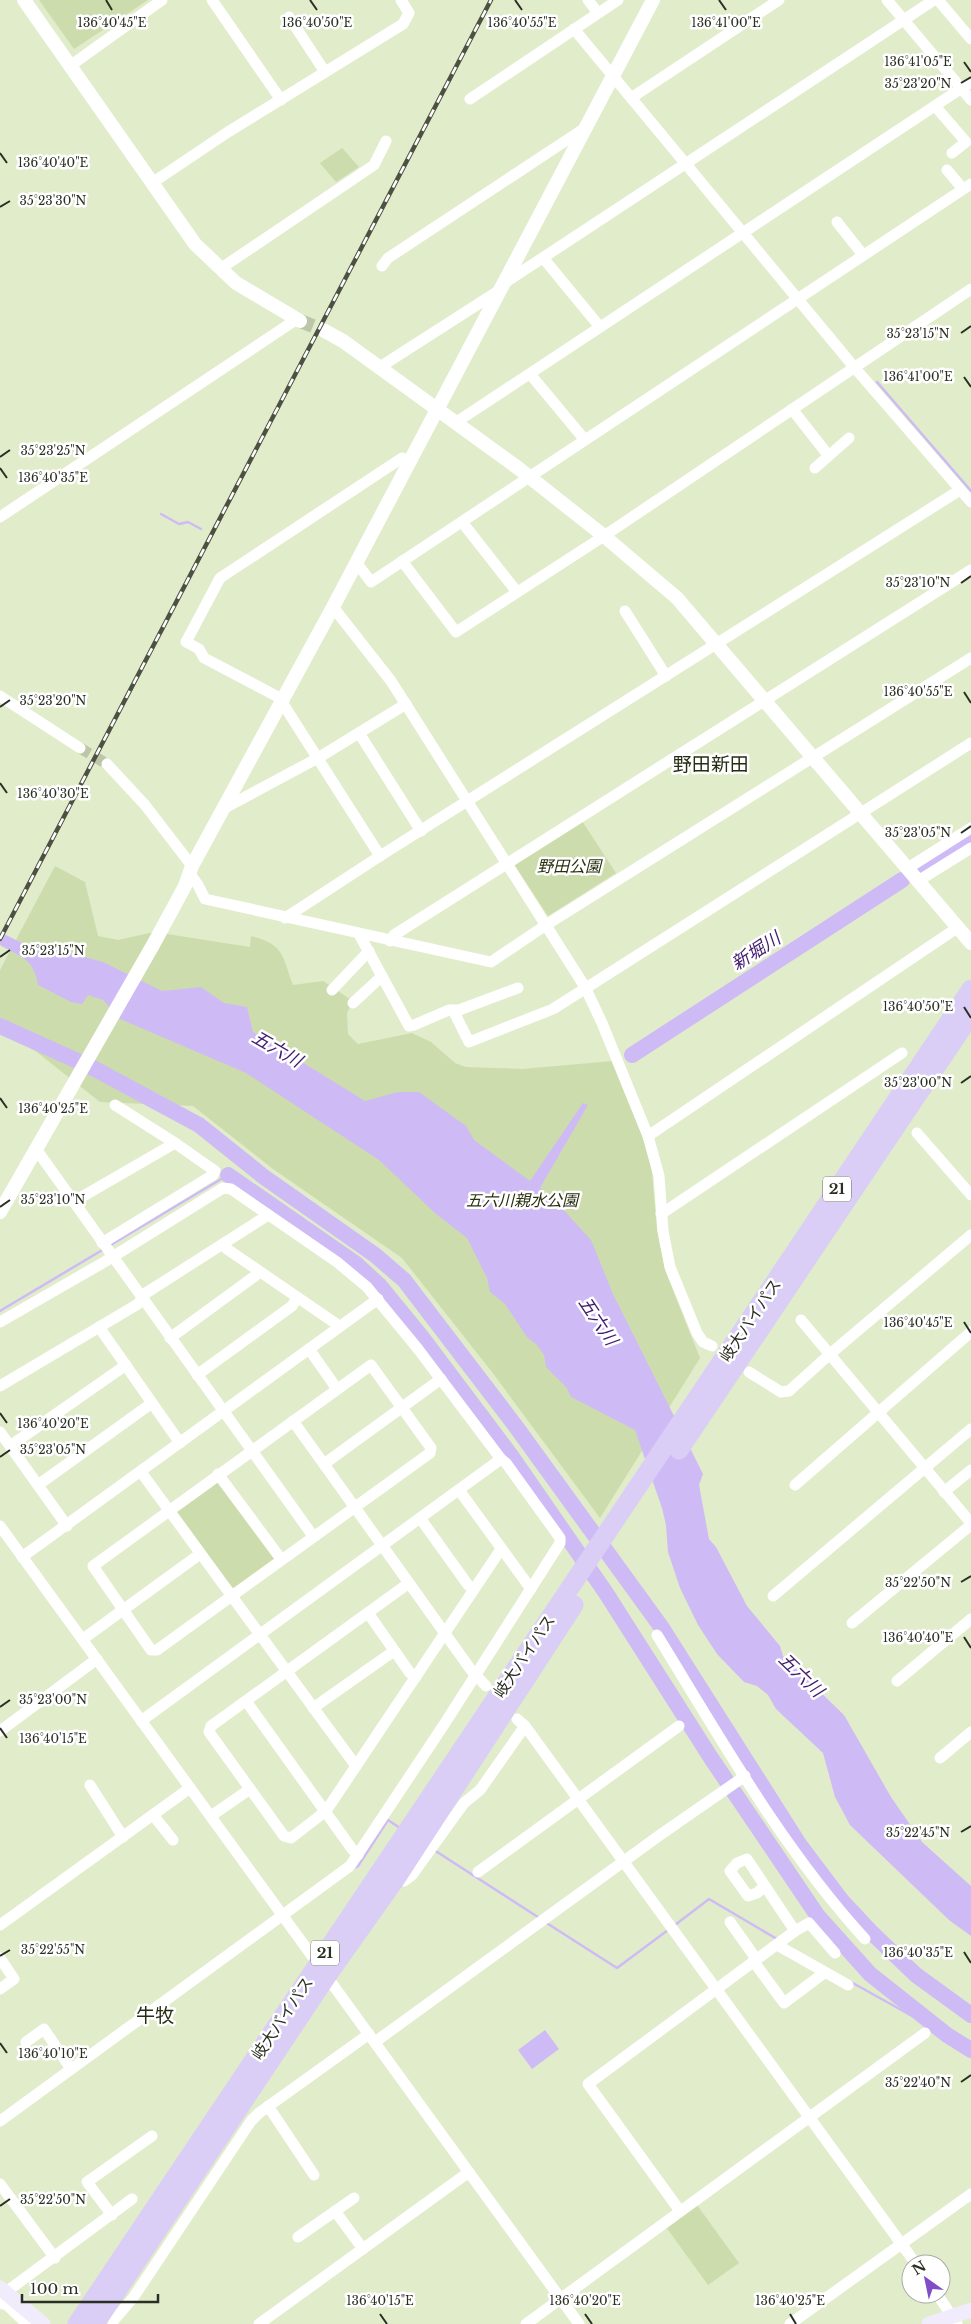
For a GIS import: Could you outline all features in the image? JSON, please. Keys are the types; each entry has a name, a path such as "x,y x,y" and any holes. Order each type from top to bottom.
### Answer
{"highway":[{"name":"岐大バイパス","path":"709,1393 971,989"},
{"name":"岐大バイパス","path":"77,2324 322,1970 709,1393 971,1015"},
{"name":"岐大バイパス","path":"95,2324 322,1970 395,1880 579,1586"}],"main road":[{"path":"2,2294 44,2324"},
{"path":"930,2324 955,2320 971,2310"}],"street":[{"path":"0,516 298,320 249,292 220,269 195,244 24,0"},
{"path":"70,66 162,0"},
{"path":"212,0 281,100"},
{"path":"152,183 403,24 409,13 401,0"},
{"path":"588,0 598,13"},
{"path":"470,99 618,0"},
{"path":"0,1212 153,945 223,809 333,607 653,0"},
{"path":"631,98 779,0"},
{"path":"887,0 966,85 971,100"},
{"path":"380,368 934,0"},
{"path":"938,0 971,39"},
{"path":"289,17 325,72"},
{"path":"574,29 854,367 971,502"},
{"path":"455,423 966,85"},
{"path":"935,106 966,142 952,153"},
{"path":"382,266 388,258 585,128"},
{"path":"220,269 374,165 386,140"},
{"path":"356,562 372,582 967,187 947,170"},
{"path":"838,222 863,255"},
{"path":"544,259 600,327"},
{"path":"402,561 456,632 604,536 971,289"},
{"path":"323,330 343,341 530,477 677,598 718,643 859,813 971,943"},
{"path":"530,374 585,440"},
{"path":"792,409 828,455"},
{"path":"815,468 848,438"},
{"path":"380,856 281,701 204,658 199,650 186,642 220,578 402,458"},
{"path":"285,918 960,490"},
{"path":"462,522 517,592"},
{"path":"390,941 394,935 971,570"},
{"path":"333,607 391,681 585,987 606,1031 648,1136 659,1176 661,1214 668,1258 676,1283 697,1333 703,1342 712,1346"},
{"path":"625,611 666,676"},
{"path":"107,764 144,805 191,870 205,900 491,962 546,925 971,658"},
{"path":"0,696 80,748"},
{"path":"223,809 318,758 406,704"},
{"path":"359,733 421,831"},
{"path":"454,1010 469,1042 553,1009 971,743"},
{"path":"908,868 971,828"},
{"path":"918,881 971,848"},
{"path":"648,1136 957,928"},
{"path":"359,934 409,1026 414,1026 518,988"},
{"path":"332,990 368,951"},
{"path":"353,1003 382,976"},
{"path":"661,1214 902,1053"},
{"path":"102,1243 215,1171 115,1105"},
{"path":"917,1132 971,1195"},
{"path":"73,1202 175,1143"},
{"path":"36,1148 313,1536"},
{"path":"0,1322 112,1257 223,1188 231,1189 337,1262 367,1287 441,1379 501,1459 506,1462 560,1538 560,1543 531,1589 350,1866 0,2121"},
{"path":"0,1386 138,1304 146,1293 268,1215"},
{"path":"749,1372 781,1392 789,1390 971,1236"},
{"path":"223,1244 227,1249 335,1324 338,1328"},
{"path":"170,1338 255,1276 258,1271"},
{"path":"197,1374 292,1306 297,1298"},
{"path":"22,1557 378,1299"},
{"path":"801,1320 971,1524 852,1624"},
{"path":"99,1327 180,1443"},
{"path":"795,1484 971,1332"},
{"path":"309,1349 337,1389"},
{"path":"10,1446 126,1365"},
{"path":"372,1365 402,1408 431,1448 430,1453 157,1650 151,1650 93,1566 218,1474 372,1365"},
{"path":"324,1464 441,1379"},
{"path":"38,1485 152,1403"},
{"path":"293,1421 475,1675 486,1686"},
{"path":"773,1596 971,1428"},
{"path":"0,1432 67,1526"},
{"path":"141,1721 501,1459"},
{"path":"944,1492 971,1470"},
{"path":"141,1472 356,1766"},
{"path":"218,1474 281,1559"},
{"path":"459,1490 531,1589"},
{"path":"420,1518 468,1586 474,1589"},
{"path":"2,1531 562,2298 579,2324"},
{"path":"409,1583 211,1726 209,1732 284,1836 291,1838 326,1811 501,1549"},
{"path":"83,1640 200,1554"},
{"path":"368,1613 410,1673 416,1677"},
{"path":"897,1681 971,1620"},
{"path":"658,1635 745,1776 813,1879 865,1939"},
{"path":"313,1708 394,1651"},
{"path":"0,1732 97,1659"},
{"path":"246,1701 358,1855"},
{"path":"395,1880 404,1881 412,1875 464,1803 480,1790 521,1723 908,2254"},
{"path":"478,1872 679,1726"},
{"path":"940,1758 971,1732"},
{"path":"113,2324 112,2321 133,2298 251,2120 268,2106 372,2038 544,1920 745,1776"},
{"path":"90,1785 123,1837"},
{"path":"0,1926 190,1788"},
{"path":"211,1816 250,1789"},
{"path":"153,1815 173,1840"},
{"path":"765,1886 785,1939 824,1973 848,1985"},
{"path":"730,1922 784,2003 824,1973"},
{"path":"680,2211 588,2084 809,1923 835,1954"},
{"path":"0,1958 14,1979 0,1989"},
{"path":"26,2042 44,2029 71,2069"},
{"path":"526,2324 925,2033"},
{"path":"268,2106 311,2174"},
{"path":"112,2215 86,2182 152,2136"},
{"path":"258,2324 469,2172"},
{"path":"0,2184 55,2258"},
{"path":"790,2324 971,2194"},
{"path":"298,2237 354,2198"},
{"path":"27,2324 7,2305 2,2294 55,2258 132,2199"},
{"path":"335,2211 363,2250"},
{"path":"944,2304 955,2320"}],"green space":[{"path":"39,0 148,0 74,49"},
{"path":"342,148 359,167 336,182 320,163"},
{"name":"野田公園","path":"582,821 616,873 548,916 514,864"},
{"name":"五六川親水公園","path":"55,866 85,882 98,936 118,940 154,932 250,947 251,936 270,943 281,953 293,985 323,981 353,1001 347,1013 348,1034 358,1044 412,1033 431,1042 455,1063 466,1067 522,1069 613,1061 650,1151 657,1230 665,1270 700,1358 600,1518 492,1372 402,1258 273,1169 193,1106 100,1102 0,1023 0,970"},
{"path":"217,1482 274,1555 274,1561 234,1588 230,1587 176,1513 177,1510"},
{"path":"697,2205 739,2263 708,2285 666,2227"}],"water":[{"path":"0,932 36,950 59,950 103,962 162,991 201,987 224,1003 247,1007 253,1032 365,1101 398,1092 419,1092 466,1126 474,1140 530,1181 583,1103 588,1105 540,1188 560,1206 591,1240 613,1294 703,1474 699,1485 709,1539 716,1547 747,1606 780,1646 783,1656 844,1715 891,1797 922,1842 971,1886 971,1936 949,1920 850,1825 835,1797 823,1753 776,1709 768,1695 757,1686 744,1682 717,1654 698,1625 680,1588 668,1552 666,1525 662,1508 635,1430 571,1397 566,1387 546,1367 544,1355 537,1345 527,1337 505,1304 490,1292 487,1278 467,1238 436,1214 379,1160 246,1073 120,1019 103,1000 88,995 82,1004 71,1002 38,985 30,964 0,945"},
{"path":"545,2030 559,2049 532,2069 518,2050"}],"waterway":[{"path":"877,382 971,491"},
{"path":"161,514 179,524 188,522 201,529"},
{"name":"新堀川","path":"922,869 971,838"},
{"name":"新堀川","path":"632,1055 902,880"},
{"name":"五六川","path":"0,1026 93,1068 199,1125 264,1177 375,1255 404,1280 514,1424 662,1628 799,1844 842,1901 916,1975 971,2015"},
{"path":"109,1246 228,1175"},
{"path":"228,1175 355,1263 380,1286 421,1336 512,1457 606,1593 711,1758 817,1915 870,1974 947,2035 971,2050"},
{"path":"0,1311 104,1249"},
{"path":"353,1869 358,1866 388,1820 400,1828"},
{"path":"434,1850 541,1919"},
{"path":"675,1925 709,1899 777,1939"},
{"path":"545,1922 617,1968 668,1930"},
{"path":"851,1982 912,2016 916,2011"}],"tunnel":[{"path":"300,321 323,330"},
{"path":"80,748 107,764"}],"railway":[{"path":"0,939 491,0"}],"district":[{"name":"野田新田","path":"711,764"},
{"name":"牛牧","path":"155,2015"}]}
